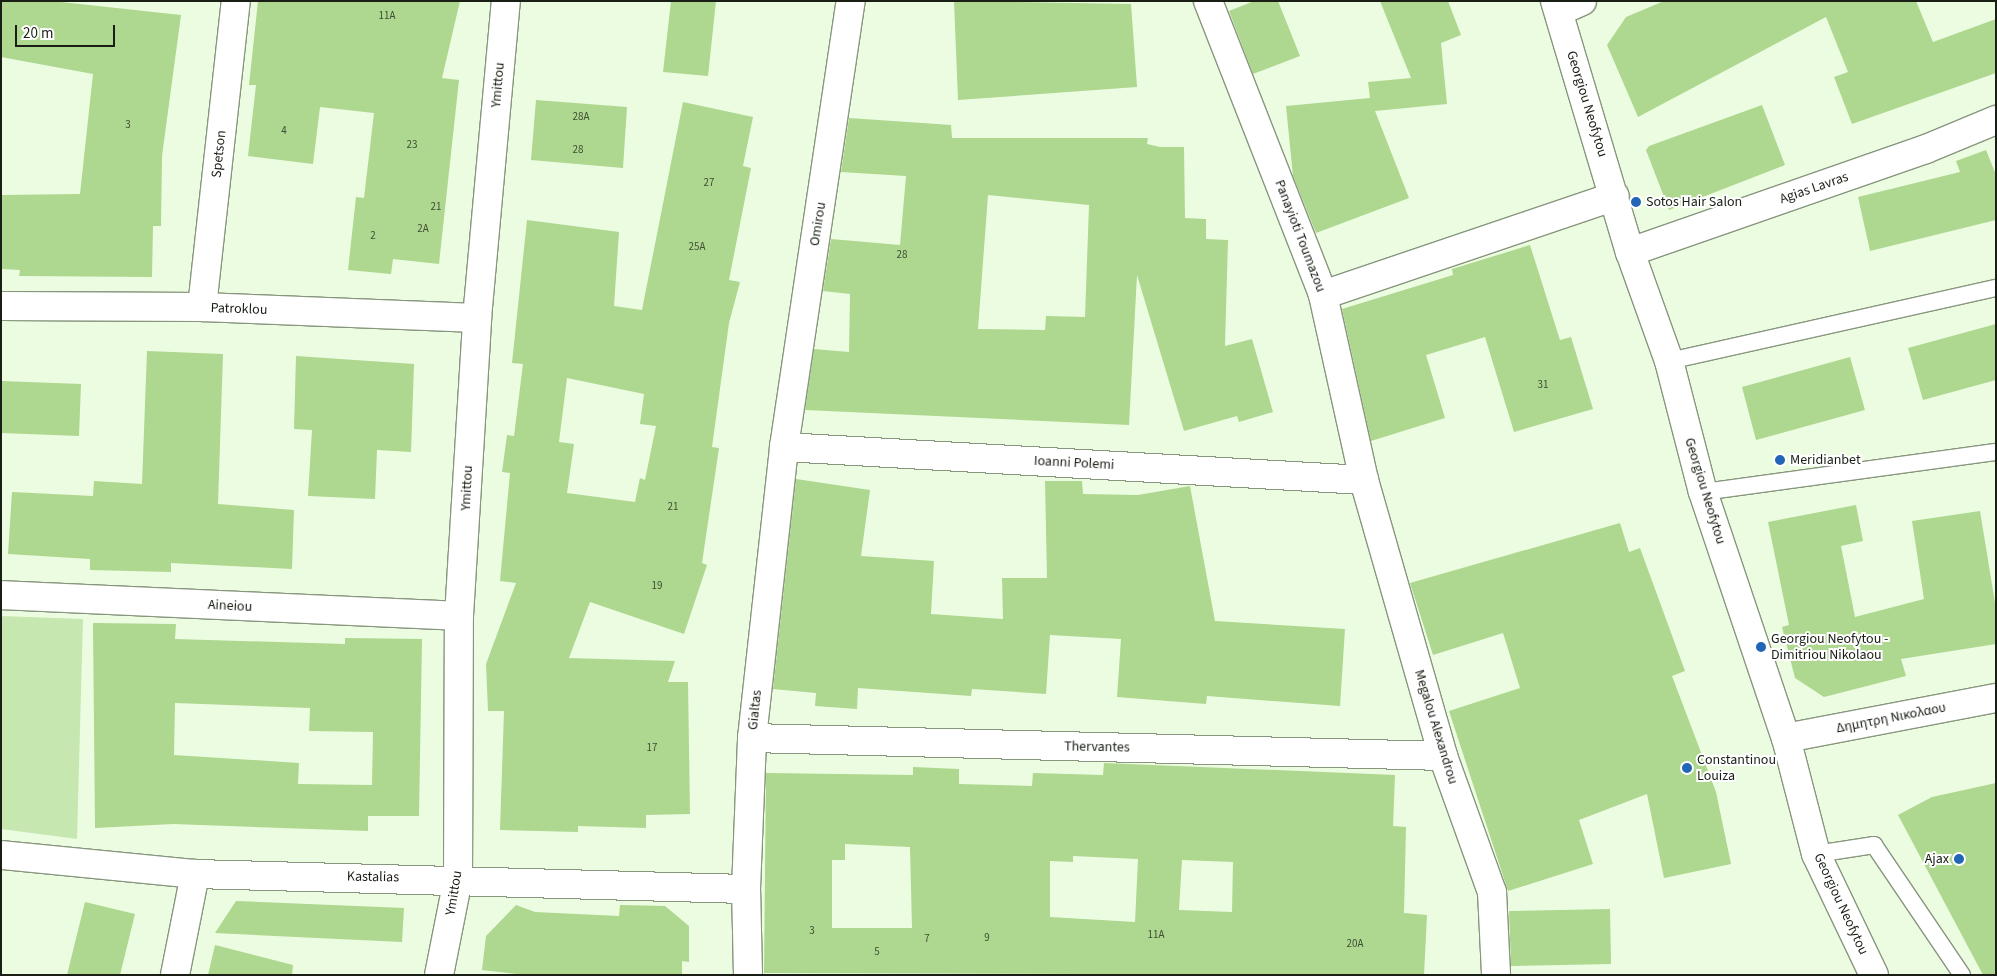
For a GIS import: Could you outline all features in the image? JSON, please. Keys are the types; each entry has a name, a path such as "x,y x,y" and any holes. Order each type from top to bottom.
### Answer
{"street":[{"name":"Spetson","path":"202,307 236,1"},
{"name":"Ymittou","path":"438,975 458,879 460,616 477,318 506,1"},
{"name":"Omirou","path":"784,446 851,1"},
{"name":"Panayioti Toumazou","path":"1208,1 1323,295 1364,480"},
{"name":"Georgiou Neofytou","path":"1566,4 1630,252 1669,361 1703,492 1786,738 1816,854 1874,975"},
{"name":"Agias Lavras","path":"1630,252 1926,149 1996,120"},
{"path":"1323,295 1615,196"},
{"name":"Patroklou","path":"1,306 202,307 477,318"},
{"name":"Ioanni Polemi","path":"784,446 1364,480"},
{"name":"Gialtas","path":"748,975 746,889 752,738 784,446"},
{"name":"Megalou Alexandrou","path":"1364,480 1443,756 1492,892 1496,975"},
{"name":"Aineiou","path":"1,595 460,616"},
{"name":"Δημητρη Νικολαου","path":"1786,738 1996,698"},
{"name":"Thervantes","path":"752,738 1443,756"},
{"name":"Kastalias","path":"1,855 195,874 458,879 746,889"},
{"path":"175,975 195,874"}],"lane":[{"path":"1669,361 1996,288"},
{"path":"1703,492 1996,452"},
{"path":"1816,854 1874,845 1962,975"}],"green space":[{"path":"1,616 83,619 77,839 1,829"}],"building":[{"path":"1,1 52,1 181,15 162,156 161,226 153,226 152,277 19,276 20,270 1,269 1,195 80,194 93,74 1,57"},
{"path":"258,1 460,1 442,78 459,80 439,264 393,259 391,274 348,270 356,197 364,198 374,113 320,107 313,164 248,156 256,85 249,85"},
{"path":"671,1 716,1 708,76 663,72"},
{"path":"954,1 1131,4 1137,87 958,100"},
{"path":"1254,1 1278,1 1300,56 1253,74 1229,11"},
{"path":"1380,1 1448,1 1461,35 1441,43 1447,104 1375,111 1409,198 1316,233 1293,176 1286,106 1370,98 1368,82 1411,78"},
{"path":"1664,1 1916,1 1933,42 1996,19 1996,73 1852,124 1834,77 1848,72 1826,17 1638,117 1607,45 1626,17"},
{"path":"536,100 627,107 623,168 531,160"},
{"path":"683,102 753,117 743,166 751,168 729,280 740,282 729,323 712,447 719,448 702,563 707,565 684,634 590,602 569,658 675,661 668,682 688,682 690,814 646,815 646,828 578,826 578,832 500,830 504,711 488,711 486,664 516,583 500,581 510,473 502,472 507,435 514,436 523,364 512,363 527,220 619,232 614,306 642,310","holes":["567,378 644,394 640,424 656,426 645,480 640,478 635,502 567,493 574,444 559,442"]},
{"path":"1762,105 1785,165 1669,210 1646,150 1649,146"},
{"path":"849,118 951,125 952,138 1148,138 1147,144 1160,147 1184,147 1185,218 1206,219 1206,239 1228,240 1225,346 1252,339 1273,412 1239,422 1237,416 1184,431 1137,275 1129,425 805,410 814,349 849,352 850,294 823,291 831,239 900,245 906,176 841,172","holes":["988,195 1089,205 1085,317 1046,316 1045,330 978,329"]},
{"path":"1986,150 1996,175 1996,220 1870,251 1858,197 1960,172 1956,161"},
{"path":"1530,245 1560,340 1571,337 1593,409 1514,432 1485,337 1426,355 1445,418 1371,441 1342,309 1453,275 1452,269"},
{"path":"1996,324 1996,380 1923,400 1908,348"},
{"path":"147,351 223,354 218,504 294,510 292,569 171,563 171,572 90,570 90,559 8,554 12,492 93,496 94,481 142,484"},
{"path":"296,356 414,364 411,452 377,450 375,499 308,496 312,430 294,429"},
{"path":"1850,357 1865,410 1756,440 1742,387"},
{"path":"1,381 81,384 79,436 1,433"},
{"path":"796,479 870,490 861,556 934,561 931,614 1003,619 1002,578 1047,578 1045,481 1082,481 1083,494 1138,495 1190,486 1215,621 1345,629 1340,706 1207,696 1206,704 1117,697 1121,639 1050,635 1046,694 972,689 971,696 858,688 857,709 815,706 816,693 773,689"},
{"path":"1856,505 1863,541 1841,546 1855,617 1924,599 1912,521 1980,511 1996,609 1996,644 1901,659 1906,676 1824,697 1795,678 1782,627 1789,625 1768,522"},
{"path":"1620,523 1629,552 1640,548 1685,671 1672,676 1716,792 1731,864 1664,878 1647,794 1579,820 1593,864 1508,891 1449,711 1520,688 1503,633 1433,655 1410,583"},
{"path":"93,623 176,624 175,639 345,644 345,638 422,639 419,816 368,816 368,831 173,824 95,828","holes":["175,703 310,708 309,731 373,732 372,785 298,784 299,763 174,755"]},
{"path":"1104,763 1395,775 1393,826 1406,827 1404,913 1427,915 1424,975 764,973 766,773 913,775 913,767 959,769 959,784 1032,786 1033,773 1103,775","holes":["845,844 910,847 912,928 832,928 832,860 845,860","1073,856 1138,859 1135,922 1050,917 1050,861 1073,862","1182,860 1233,862 1232,912 1179,910"]},
{"name":"Ajax","path":"1996,783 1996,975 1983,975 1898,815 1932,797"},
{"path":"236,901 404,908 402,942 215,933"},
{"path":"85,902 135,914 120,975 67,975"},
{"path":"516,905 535,912 619,916 620,905 665,906 689,926 689,962 682,961 682,975 526,975 482,970 486,936"},
{"path":"1610,909 1611,964 1511,966 1509,911"},
{"path":"215,945 293,965 292,975 208,975"}],"place":[{"name":"Sotos Hair Salon","path":"1636,202"},
{"name":"Meridianbet","path":"1780,460"},
{"name":"Georgiou Neofytou - Dimitriou Nikolaou","path":"1761,647"},
{"name":"Constantinou Louiza","path":"1687,768"},
{"name":"Ajax","path":"1959,859"}]}
